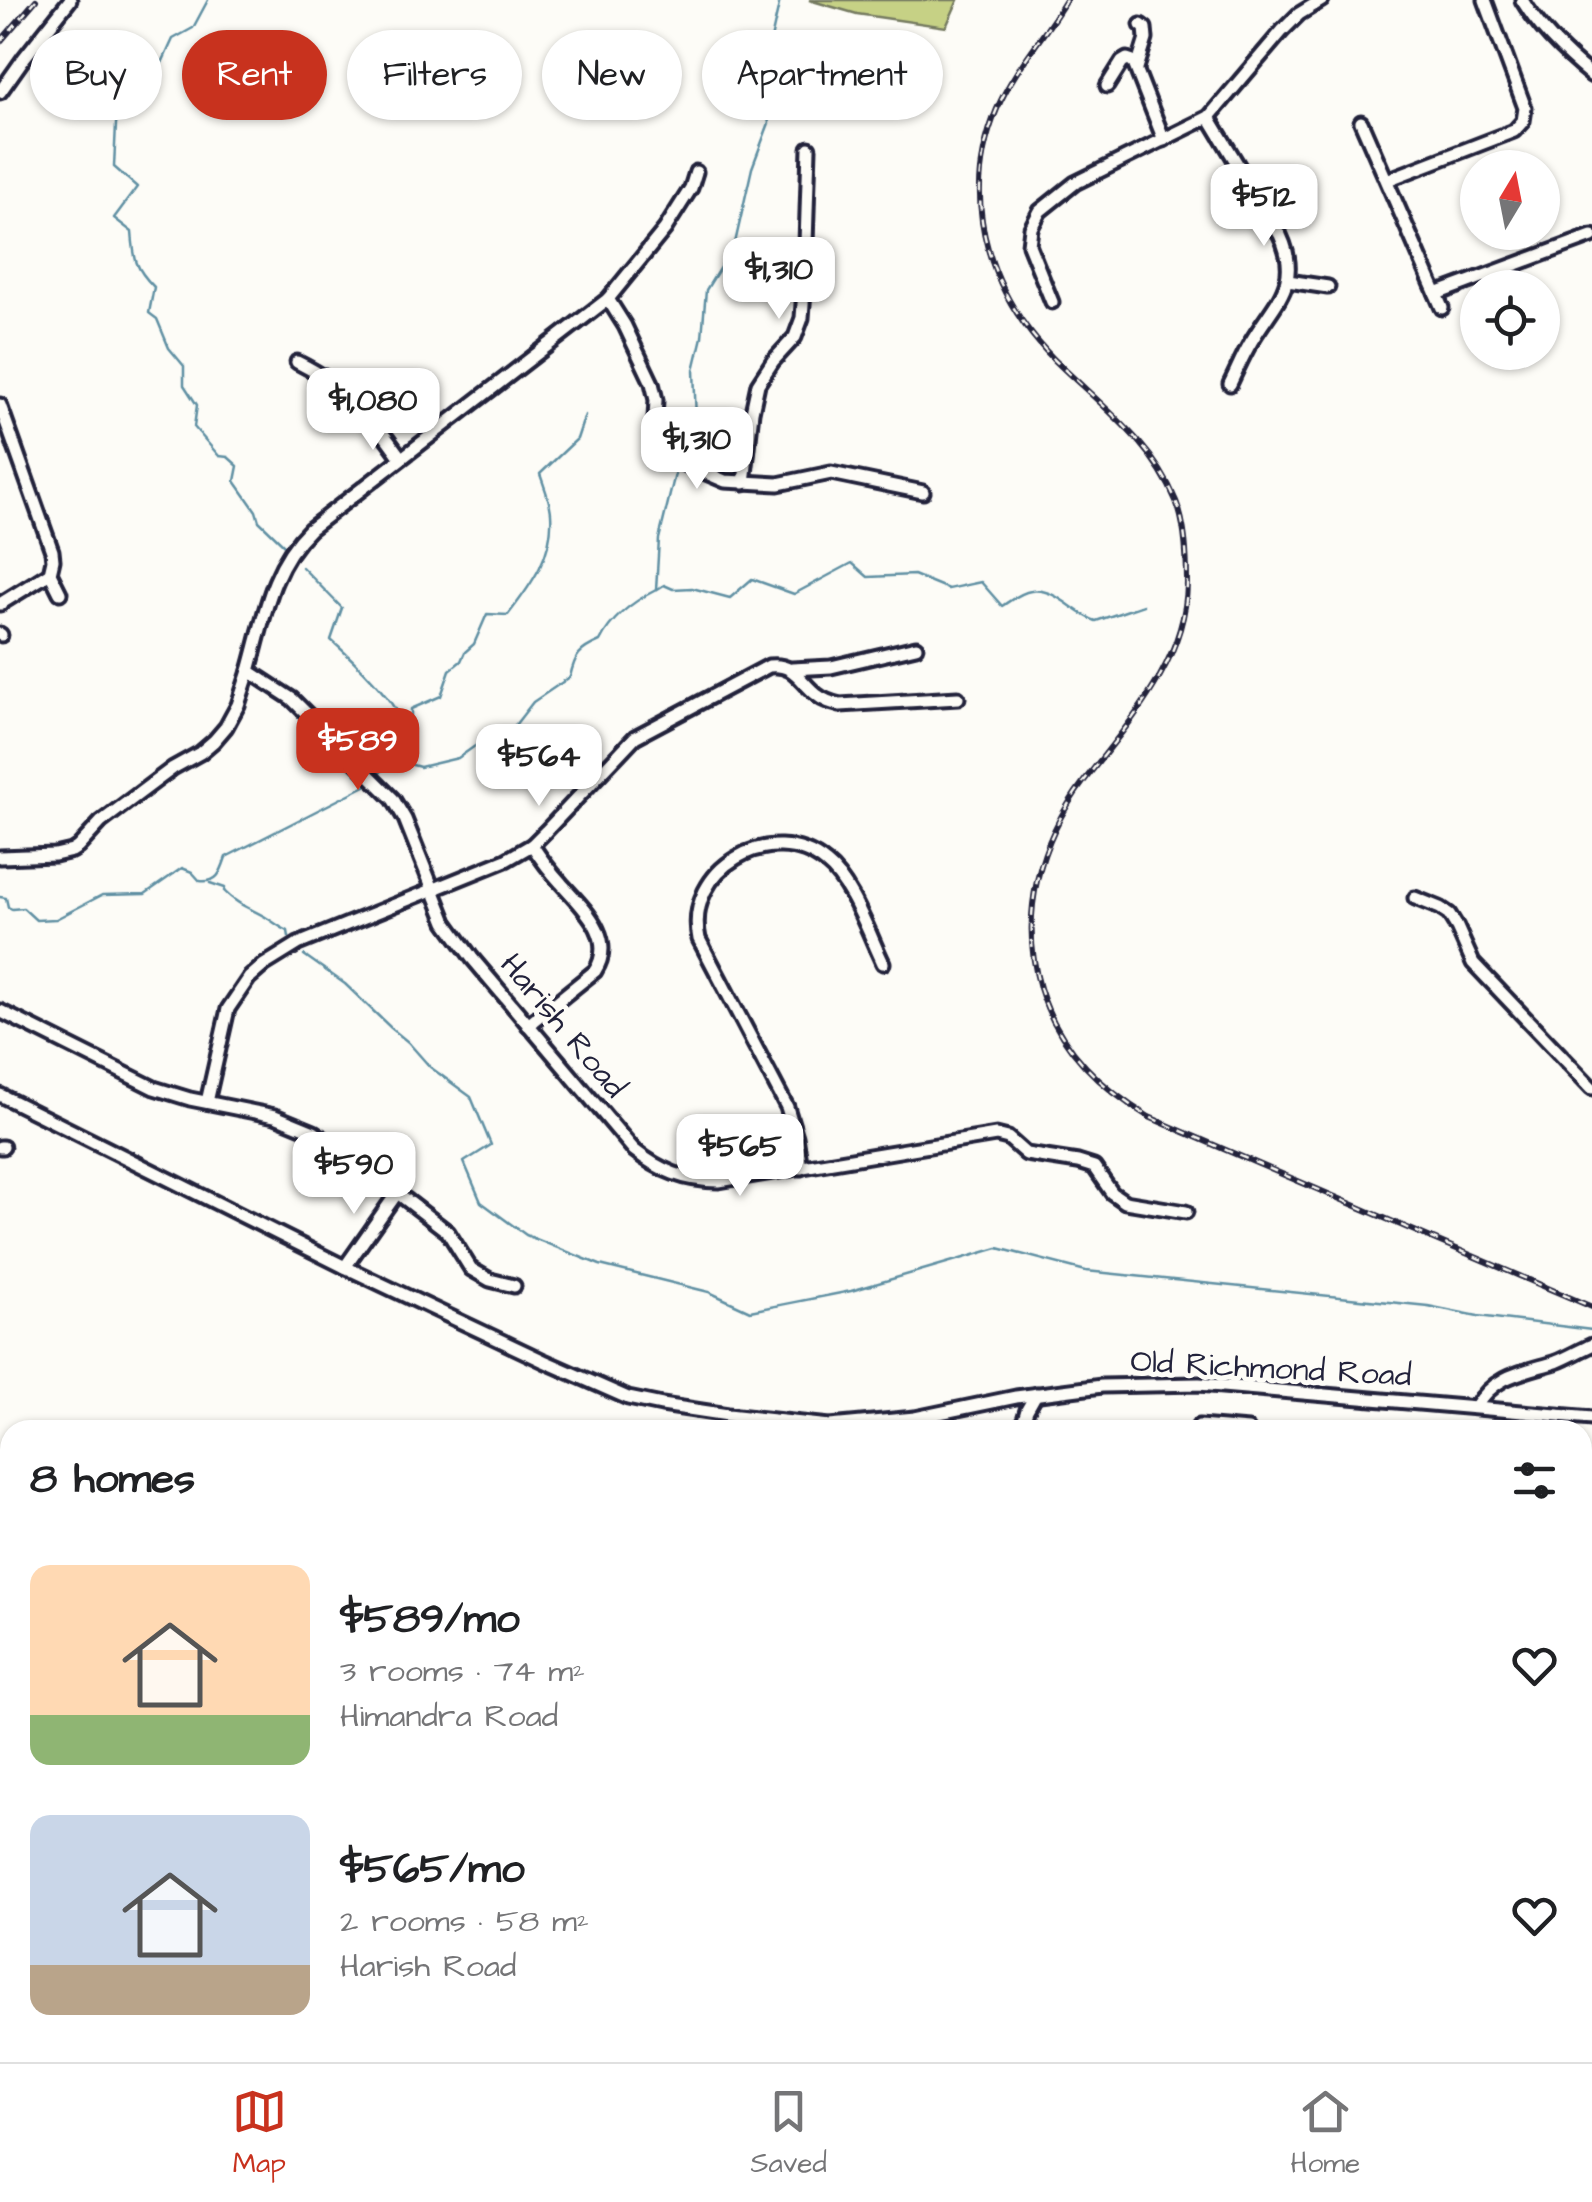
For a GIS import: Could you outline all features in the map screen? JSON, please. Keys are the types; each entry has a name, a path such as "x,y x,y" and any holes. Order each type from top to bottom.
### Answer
{"street":[{"path":"0,92 70,0"},
{"path":"1052,302 1030,249 1035,217 1074,183 1210,117 1282,31 1322,0"},
{"path":"1387,180 1514,131 1523,121 1525,108 1485,0"},
{"path":"1522,0 1550,37 1592,76"},
{"path":"1137,68 1146,39 1145,27 1140,25"},
{"path":"1107,86 1125,60 1133,61 1164,140"},
{"path":"1210,117 1288,255 1288,281 1282,296 1252,340 1230,384"},
{"path":"1361,122 1442,308"},
{"path":"744,483 758,384 795,337 802,318 809,148"},
{"path":"0,857 72,851 106,818 208,747 226,727 238,705 275,580 296,542 608,300 665,230 696,172"},
{"path":"1436,294 1592,236"},
{"path":"1288,281 1328,287"},
{"path":"608,300 652,383 656,400 654,438 666,456 725,481 778,484 830,473 922,492"},
{"path":"297,362 354,398 401,458"},
{"path":"0,404 54,560 50,573 0,604"},
{"path":"50,573 60,593"},
{"path":"207,1102 228,1008 249,978 280,953 506,860 532,845 636,737 770,666 831,666 916,647"},
{"path":"792,669 815,694 840,706 958,698"},
{"name":"Harish Road","path":"249,671 292,699 393,799 446,922 472,958 634,1150 670,1173 697,1181 719,1181 996,1135 1004,1136 1026,1154 1094,1167 1112,1193 1125,1202 1186,1212"},
{"path":"528,1025 595,971 602,948 598,928 589,914 532,845"},
{"path":"801,1168 787,1107 699,940 697,921 702,898 714,876 745,852 771,846 800,849 826,862 842,880 883,963"},
{"path":"1415,898 1448,914 1472,963 1592,1088"},
{"path":"0,1012 154,1088 275,1116 314,1132 448,1232 471,1269 490,1280 514,1286"},
{"name":"Old Richmond Road","path":"0,1095 345,1267 602,1388 662,1405 769,1420"},
{"path":"345,1267 397,1192"},
{"path":"1476,1407 1490,1388 1505,1378 1556,1362 1592,1345"},
{"name":"Old Richmond Road","path":"894,1420 1102,1386 1199,1384 1592,1418"},
{"path":"1024,1420 1036,1394"},
{"path":"1560,1420 1562,1416"}],"green space":[{"path":"809,0 958,0 946,27 857,14"}],"waterway":[{"path":"208,0 193,28 173,39 162,63 121,100 114,167 137,187 114,218 132,232 137,262 154,287 149,313 157,319 169,348 184,366 184,385 197,405 194,427 219,456 228,457 238,466 235,481 259,521 284,545"},
{"path":"679,448 696,420 694,370 702,337 706,290 735,243 752,168 769,123 761,84 780,0"},
{"path":"402,727 411,718 411,709 441,696 450,670 474,644 487,614 508,615 533,580 545,555 551,528 549,503 540,474 577,439 585,415"},
{"path":"380,773 390,759 420,767 458,758 512,729 533,702 570,677 579,654 600,641 617,617 656,590 659,539 675,474"},
{"path":"656,590 664,585 673,589 692,588 730,598 752,579 794,594 852,563 868,577 914,575 948,589 981,582 1002,606 1023,593 1040,591 1096,621 1143,605"},
{"path":"302,567 342,608 331,640 373,681 400,719 402,728 391,759"},
{"path":"0,897 6,898 8,907 23,908 36,920 56,919 102,895 145,894 182,868 200,881 211,880 220,872 226,857 367,785"},
{"path":"210,883 225,888 234,899 288,931 289,937"},
{"path":"304,955 345,984 430,1067 471,1097 491,1145 464,1162 481,1202 526,1235 600,1265 709,1292 750,1311 851,1291 998,1248 1086,1271 1428,1306 1592,1330"}],"railway":[{"path":"0,42 36,0"},
{"path":"1066,0 1004,94 985,145 980,181 981,216 988,250 1017,313 1039,342 1128,429 1167,481 1182,520 1187,583 1184,612 1166,665 1136,713 1068,804 1045,854 1037,880 1032,933 1034,961 1048,1009 1082,1063 1113,1092 1149,1117 1592,1307"}]}
